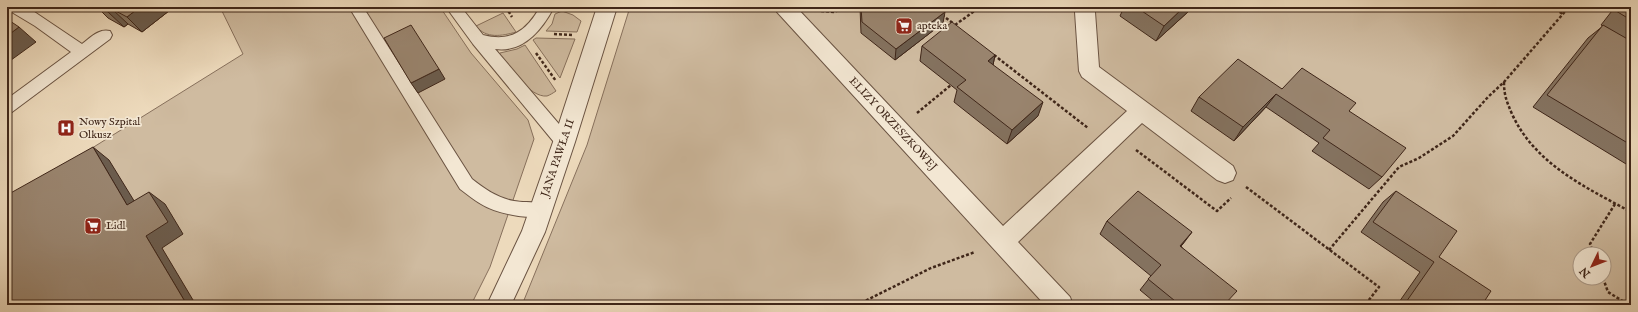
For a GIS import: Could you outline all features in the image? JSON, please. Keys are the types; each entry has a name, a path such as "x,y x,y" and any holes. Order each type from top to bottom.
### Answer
{"street":[{"name":"ELIZY ORZESZKOWEJ","path":"784,7 1061,305"},
{"name":"JANA PAWŁA II","path":"499,305 533,232 564,142 604,8"},
{"path":"1085,12 1089,71 1225,173"},
{"path":"1002,242 1141,111"}],"lane":[{"path":"15,7 40,22 82,52"},
{"path":"356,7 466,184 488,200 514,208 540,210"},
{"path":"478,40 500,44 513,41 524,36 540,21 547,7"},
{"path":"456,8 478,40 564,142"},
{"path":"7,108 105,35"}],"path":[{"path":"816,11 835,12 843,7"},
{"path":"955,25 980,7"},
{"path":"1552,7 1563,14"},
{"path":"1329,250 1399,167 1419,158 1453,136 1488,97 1504,82 1569,7"},
{"path":"938,12 961,30"},
{"path":"993,54 1094,132"},
{"path":"1504,82 1504,96 1520,129 1538,153 1569,178 1631,212"},
{"path":"916,114 951,85"},
{"path":"1244,185 1380,287 1365,305"},
{"path":"1591,246 1590,244 1615,204"},
{"path":"857,305 931,268 1002,242"},
{"path":"1606,286 1608,292 1629,305"}],"shaded area":[{"path":"220,7 440,7 471,53 528,120 534,139 490,267 471,305 7,305 7,201 243,54"},
{"path":"630,7 1631,7 1631,305 522,305 587,145"},
{"path":"562,11 573,15 581,21 577,32 546,31 552,24 555,14"},
{"path":"503,13 516,32 505,35 489,35 484,33 476,26"},
{"path":"536,38 575,39 560,78 533,40"},
{"path":"525,45 556,91 547,96 540,95 527,87 498,56 500,53 517,49"}],"building":[{"path":"100,7 140,7 127,17 112,9 108,12"},
{"path":"861,7 938,7 945,12 896,49 862,22"},
{"path":"1136,7 1184,7 1164,26"},
{"path":"1619,7 1631,7 1631,20 1616,11"},
{"path":"7,19 19,27 7,36"},
{"path":"952,22 995,55 988,61 1043,102 1012,130 957,87 966,80 922,46"},
{"path":"411,25 439,69 411,83 384,38"},
{"path":"1603,25 1631,41 1631,145 1547,95"},
{"path":"1238,59 1282,89 1302,68 1356,103 1349,111 1406,148 1382,177 1323,138 1330,130 1276,94 1243,127 1199,97"},
{"name":"Lidl","path":"93,147 127,205 149,192 168,222 146,236 187,305 12,305 7,295 7,195"},
{"path":"1138,191 1192,232 1180,246 1237,291 1224,305 1180,305 1148,279 1161,265 1107,221"},
{"path":"1396,191 1457,231 1439,257 1491,291 1482,305 1404,305 1434,262 1373,222"}],"place":[{"name":"apteka","path":"904,26"},
{"name":"Nowy Szpital Olkusz","path":"66,128"},
{"name":"Lidl","path":"93,226"}]}
